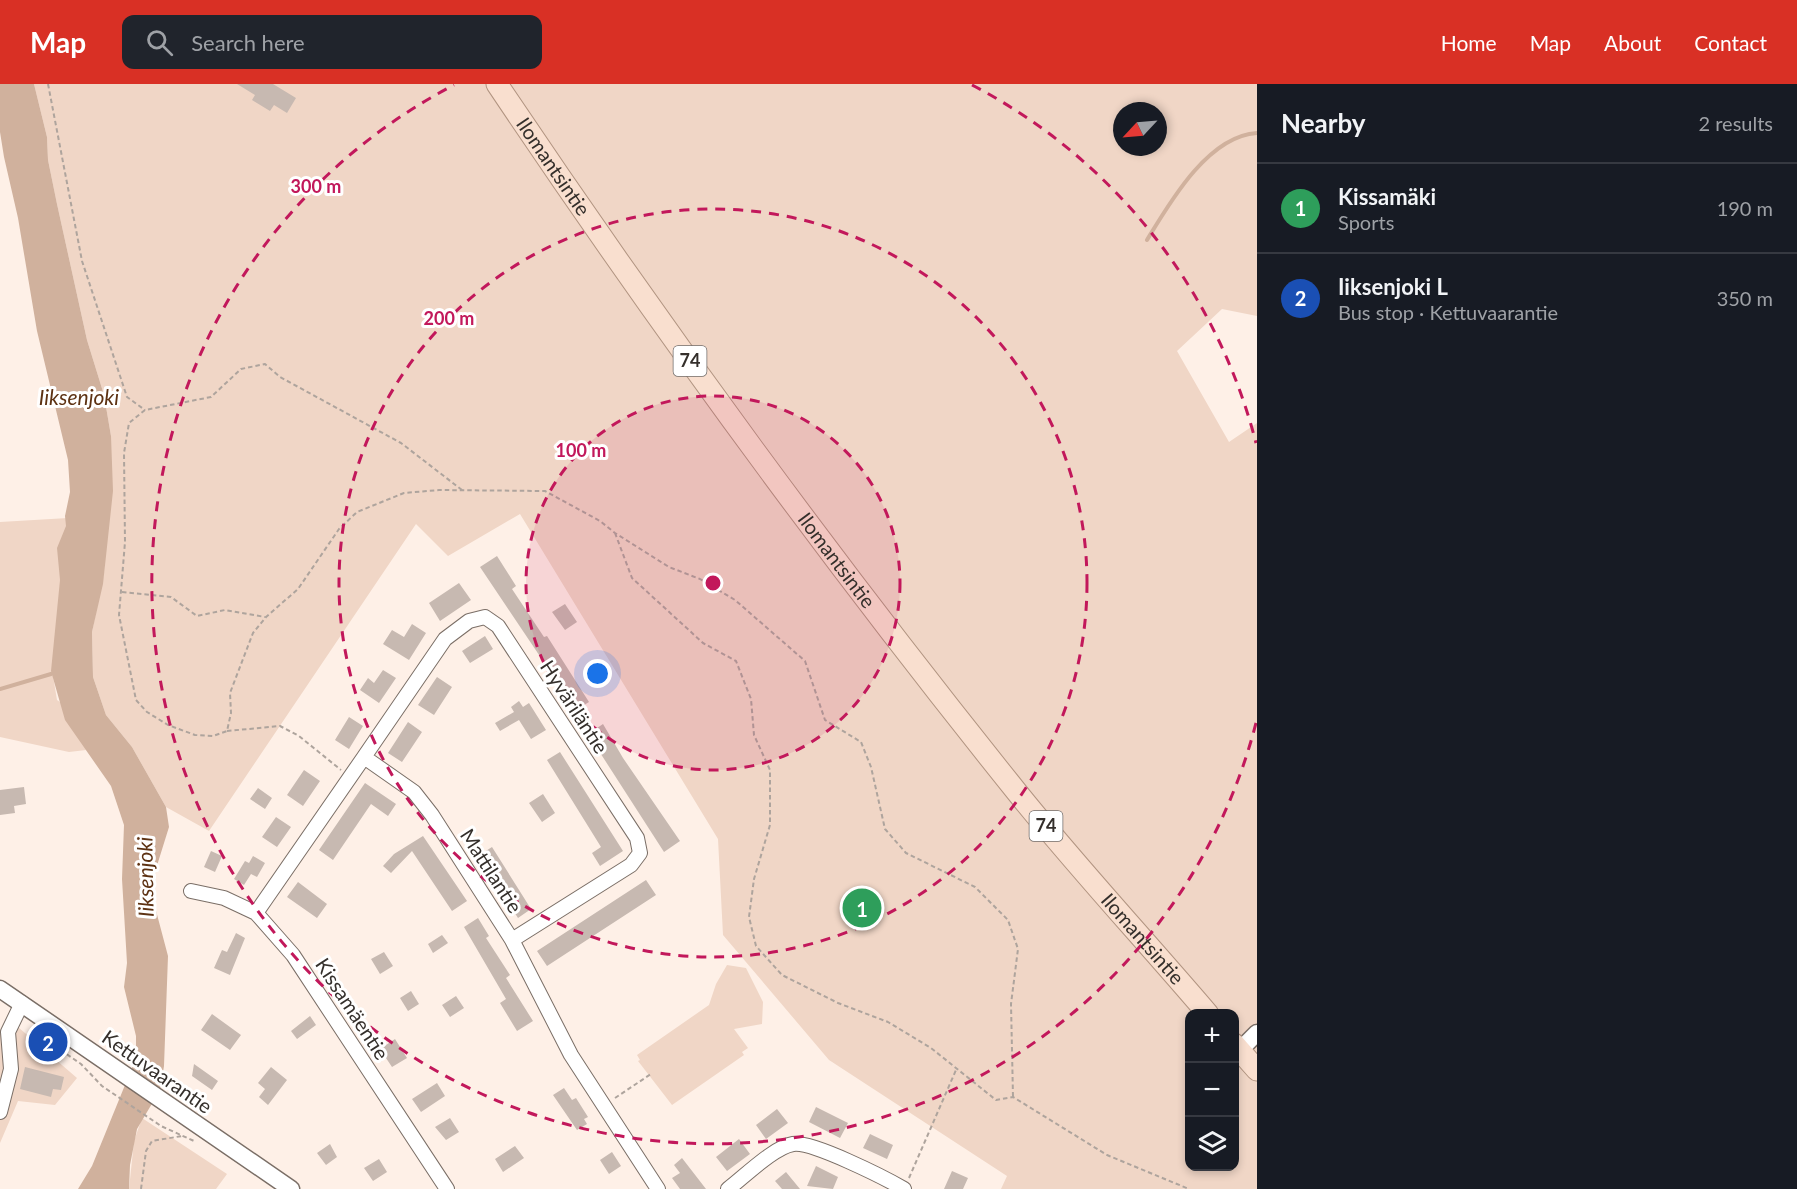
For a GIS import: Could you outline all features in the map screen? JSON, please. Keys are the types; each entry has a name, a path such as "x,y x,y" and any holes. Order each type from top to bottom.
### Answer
{"main road":[{"name":"Ilomantsintie","path":"497,84 586,217 777,484 1018,794 1204,1009"},
{"path":"1239,1049 1257,1070"}],"street":[{"name":"Hyväriläntie","path":"364,757 445,639 469,621 485,617 498,626 637,838 640,853 631,865 512,940"},
{"path":"256,913 364,757"},
{"name":"Mattilantie","path":"364,757 414,792 512,940 571,1055 657,1189"},
{"name":"Kissamäentie","path":"190,891 224,898 256,913 293,955 447,1189"},
{"name":"Kettuvaarantie","path":"0,989 18,1010 121,1072 291,1189"},
{"path":"0,1112 9,1083 8,1032 18,1010"},
{"path":"1239,1046 1257,1033"},
{"path":"728,1189 778,1150 793,1144 814,1147 904,1189"}],"path":[{"path":"48,84 82,261 127,397 145,410"},
{"path":"350,777 299,735 280,726 227,731 213,736 195,735 168,725 147,712 135,700 119,615 125,542 124,453 129,423 145,410 211,397 241,369 265,364 280,377 401,443 462,490"},
{"path":"227,731 231,713 230,693 253,633 266,617 298,589 339,529 357,512 404,493 462,490 544,491 600,521 669,567 700,579 735,600 805,661 825,720 861,742 871,767 885,829 906,853 975,887 1008,920 1018,950 1011,1004 1013,1097"},
{"path":"615,533 632,578 703,643 736,661 751,699 754,735 770,770 770,825 754,879 749,917 756,946 782,975 838,1002 888,1022 931,1048 996,1100 1013,1097 1107,1155 1189,1189"},
{"path":"122,592 171,597 197,615 225,610 266,617"},
{"path":"18,1010 81,1064 106,1089 149,1118"},
{"path":"904,1189 956,1070"},
{"path":"603,1106 651,1074"},
{"path":"141,1189 146,1151 153,1142 182,1136"}],"shaded area":[{"path":"34,84 1257,84 1257,316 1222,309 1177,351 1229,442 1257,423 1257,1189 1001,1189 1007,1176 829,1060 723,935 718,839 520,514 448,556 416,524 209,831 166,807 132,747 106,715 93,677 92,632 104,573 111,436 104,395 87,340 48,160 47,137"},
{"path":"68,518 53,676 57,700 70,709 86,750 69,752 0,737 0,522"},
{"path":"727,965 746,968 763,1002 762,1024 734,1029 748,1048 742,1052 744,1055 672,1105 638,1061 640,1060 637,1055 709,1005 716,984"},
{"path":"18,1027 77,1078 55,1105 18,1101 0,1143 0,1030"},
{"path":"142,1118 227,1174 216,1189 129,1189 134,1141"}],"water":[{"name":"Iiksenjoki","path":"0,84 34,84 47,137 48,160 57,204 87,340 104,395 111,436 113,491 103,584 92,632 93,677 106,715 132,747 166,807 169,827 150,888 168,956 164,1066 160,1090 137,1129 130,1165 129,1189 78,1189 92,1166 136,1058 136,1036 124,987 127,963 122,879 124,825 111,786 65,720 51,671 60,580 57,548 66,526 65,516 70,492 68,460 37,331 18,218 4,157 0,132"}],"building":[{"path":"237,84 273,84 296,98 287,113 274,105 270,111 252,100 255,95"},
{"path":"497,556 516,586 512,589 544,637 547,636 589,702 576,710 480,567"},
{"path":"459,583 471,600 440,621 429,603"},
{"path":"565,604 577,622 565,630 552,612"},
{"path":"412,624 426,633 409,660 383,644 392,630 404,637"},
{"path":"485,636 493,649 470,663 462,651"},
{"path":"383,670 396,678 379,703 360,690 368,678 374,683"},
{"path":"437,677 452,687 434,715 418,705"},
{"path":"519,701 523,707 529,703 546,730 531,739 519,720 500,731 495,723 514,712 511,707"},
{"path":"349,717 363,726 349,749 335,740"},
{"path":"408,722 422,732 402,762 388,753"},
{"path":"603,724 623,758 680,841 664,852 588,734"},
{"path":"560,752 623,851 600,866 592,853 601,847 547,760"},
{"path":"304,770 320,781 303,806 287,795"},
{"path":"365,783 396,804 388,816 371,804 333,860 319,850"},
{"path":"24,787 26,804 14,806 15,813 0,815 0,790"},
{"path":"258,788 272,798 265,809 250,799"},
{"path":"543,794 555,813 542,822 529,803"},
{"path":"276,817 291,827 277,847 262,837"},
{"path":"423,836 467,901 452,911 412,851 391,873 383,866 394,854"},
{"path":"492,847 531,909 518,918 478,856"},
{"path":"211,851 222,856 215,872 204,867"},
{"path":"253,856 265,863 257,877 251,874 244,885 234,879 245,861 249,863"},
{"path":"646,880 656,895 547,966 537,951"},
{"path":"298,882 327,904 317,918 287,897"},
{"path":"478,918 489,936 486,938 510,975 506,978 533,1021 517,1031 500,1003 506,999 464,927"},
{"path":"236,933 245,938 230,975 214,968 222,950 227,952"},
{"path":"442,935 448,943 433,953 428,944"},
{"path":"384,952 393,966 380,974 371,959"},
{"path":"411,991 419,1004 408,1011 400,998"},
{"path":"456,996 464,1008 450,1017 442,1005"},
{"path":"212,1014 241,1035 230,1050 201,1030"},
{"path":"310,1016 316,1025 297,1039 291,1031"},
{"path":"395,1039 407,1058 392,1067 380,1049"},
{"path":"194,1064 218,1081 212,1090 192,1076"},
{"path":"25,1067 64,1077 61,1090 53,1089 51,1097 20,1089"},
{"path":"271,1067 287,1080 268,1105 259,1097 265,1089 258,1083"},
{"path":"437,1083 445,1096 421,1112 412,1099"},
{"path":"564,1088 572,1100 576,1098 588,1117 584,1119 587,1124 577,1130 553,1095"},
{"path":"816,1107 848,1123 840,1138 809,1122"},
{"path":"777,1109 788,1123 766,1139 756,1125"},
{"path":"450,1118 459,1132 446,1140 435,1127"},
{"path":"870,1134 893,1145 887,1159 863,1148"},
{"path":"739,1139 750,1154 727,1171 716,1157"},
{"path":"330,1144 337,1157 326,1165 317,1153"},
{"path":"515,1146 524,1158 503,1172 495,1159"},
{"path":"612,1152 621,1166 609,1174 600,1160"},
{"path":"682,1158 706,1189 680,1189 672,1178 680,1173 674,1165"},
{"path":"379,1159 387,1172 373,1181 364,1168"},
{"path":"816,1166 838,1177 833,1189 807,1186"},
{"path":"952,1171 968,1178 963,1189 944,1189"},
{"path":"786,1172 800,1189 782,1189 775,1181"}],"waterway":[{"path":"1147,240 1179,190 1207,158 1222,146 1239,137 1257,133"},
{"path":"0,689 51,674"}],"place":[{"name":"Kissamäki","path":"862,908"},
{"name":"Iiksenjoki L","path":"48,1042"}]}
